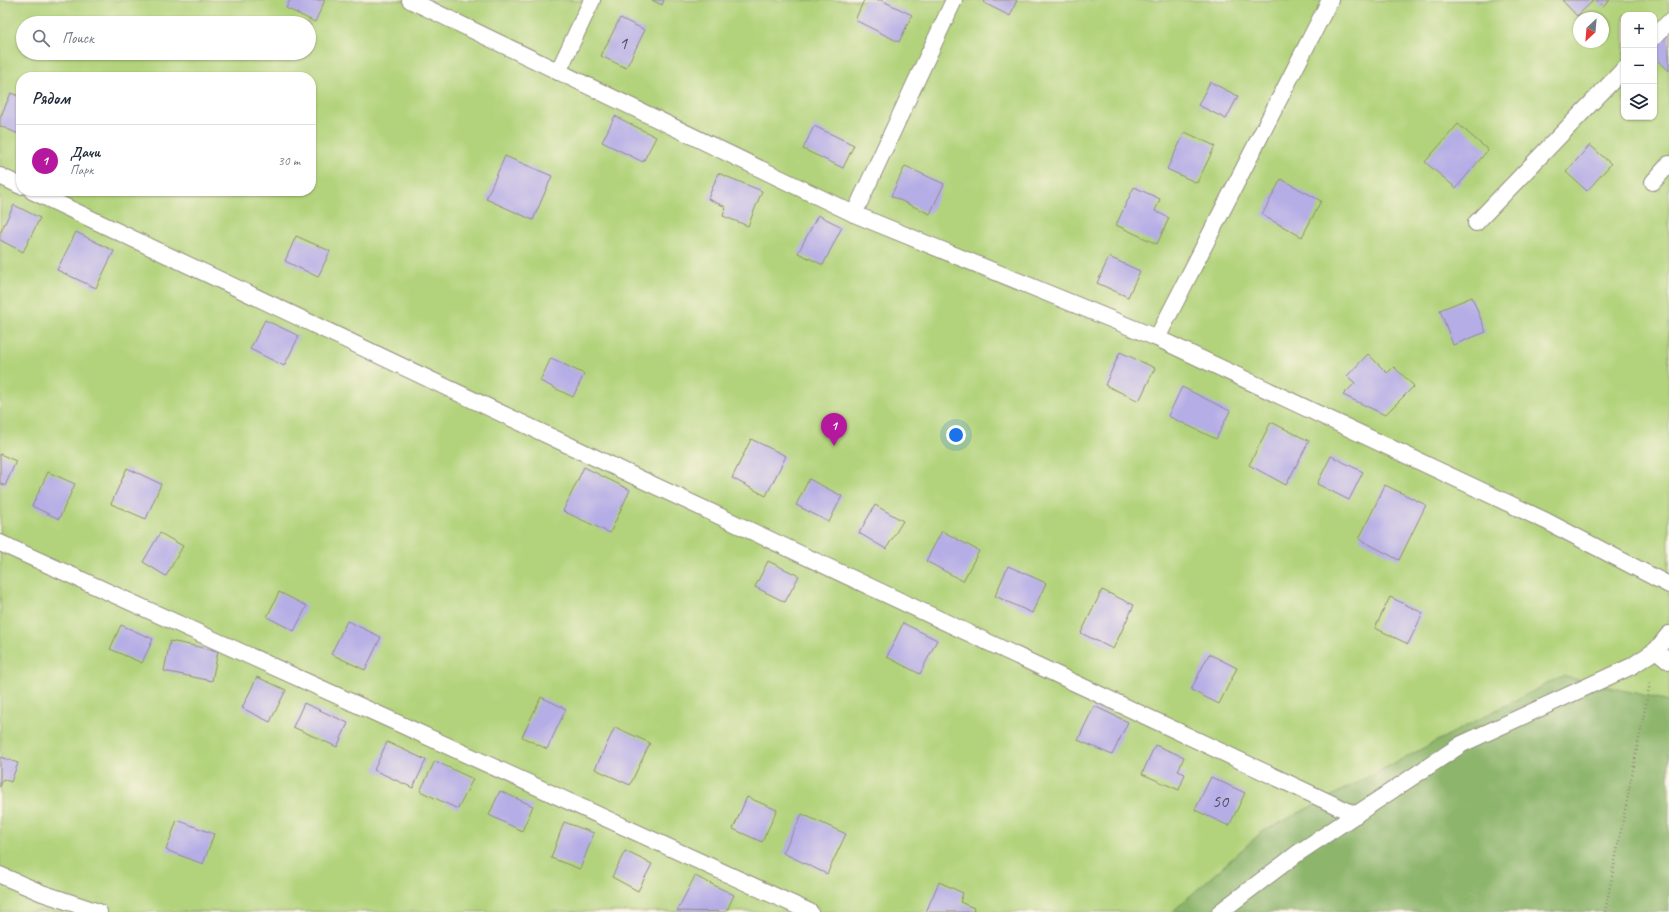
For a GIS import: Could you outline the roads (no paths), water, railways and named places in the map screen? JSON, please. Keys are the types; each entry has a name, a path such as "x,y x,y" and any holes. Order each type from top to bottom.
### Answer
{"lane":[{"path":"410,0 854,214 1157,338 1546,521 1669,585"},
{"path":"558,72 592,0"},
{"path":"854,214 954,0"},
{"path":"1157,338 1330,0"},
{"path":"1657,35 1669,22"},
{"path":"1476,223 1621,72"},
{"path":"1654,182 1669,164"},
{"path":"0,176 16,184"},
{"path":"43,196 1356,815"},
{"path":"0,543 384,716 810,912"},
{"path":"1220,912 1298,853 1462,744 1632,666 1656,650 1669,634"},
{"path":"1656,650 1669,661"},
{"path":"0,875 42,893 99,912"}],"place":[{"name":"Дачи","path":"834,446"}]}
